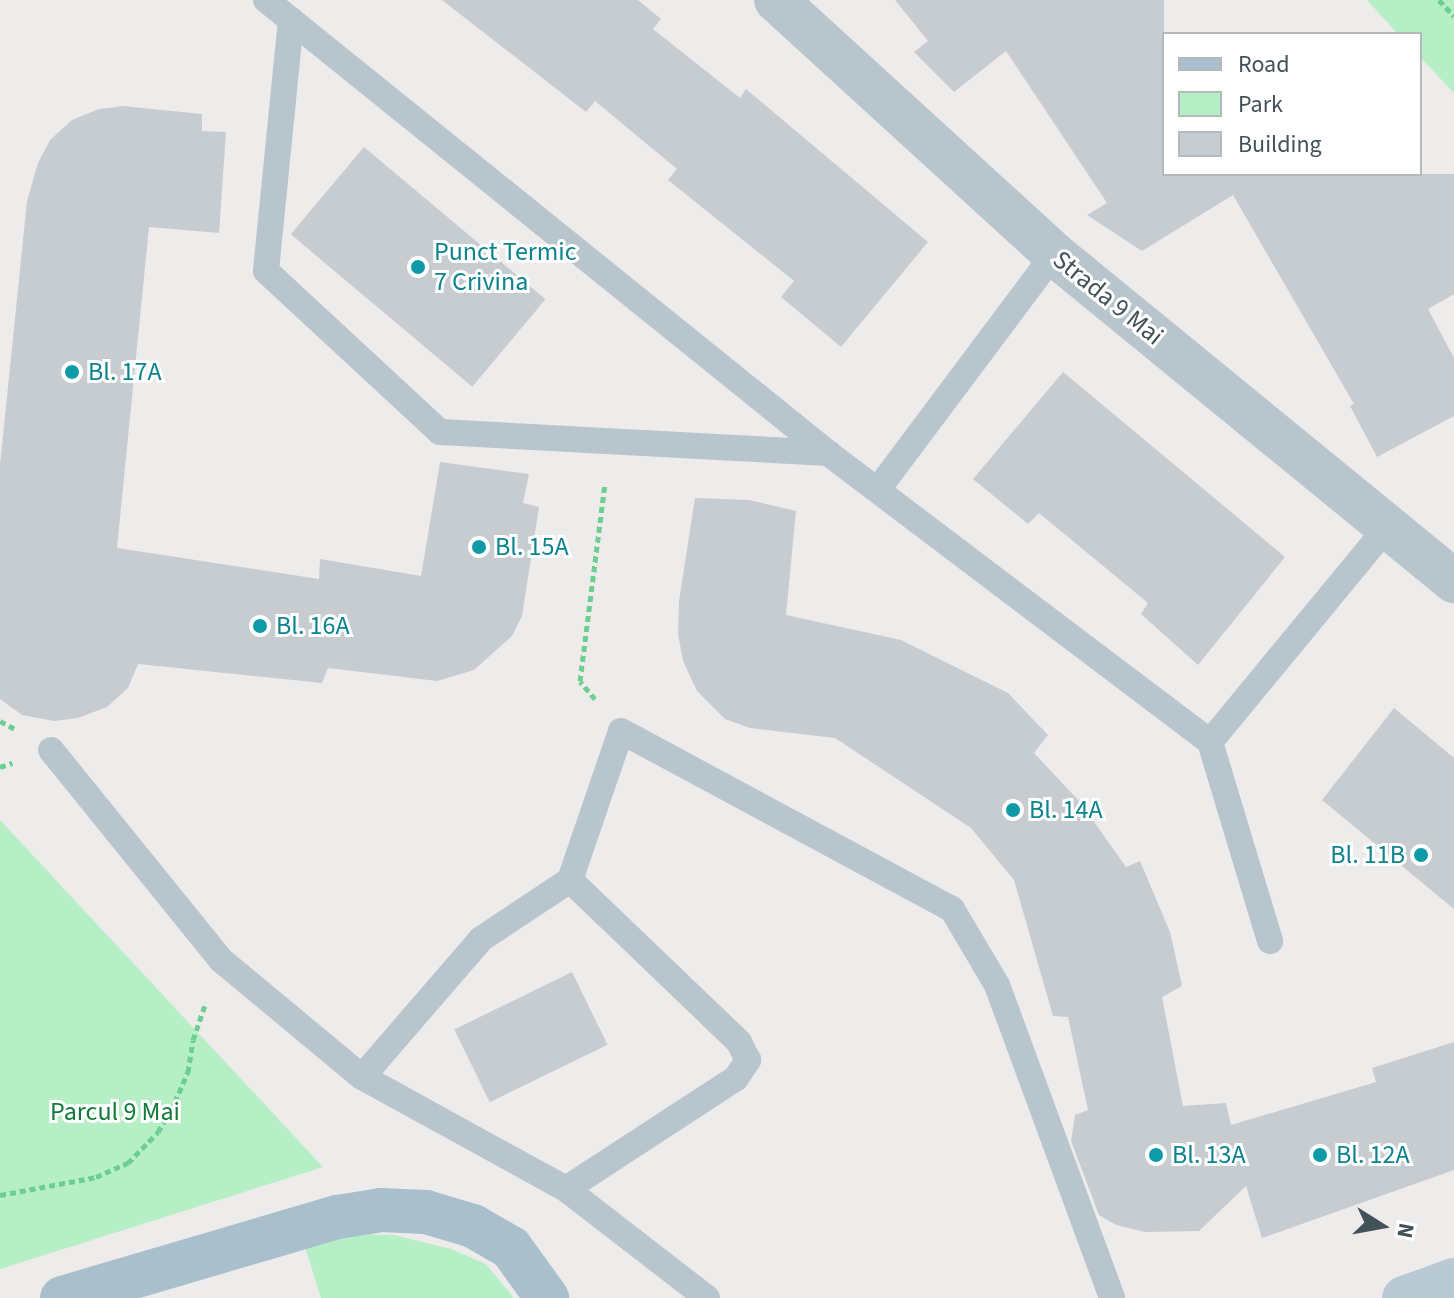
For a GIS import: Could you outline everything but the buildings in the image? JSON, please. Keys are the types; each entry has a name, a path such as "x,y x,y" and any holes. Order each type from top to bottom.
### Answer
{"main road":[{"path":"62,1298 338,1217 381,1210 426,1212 473,1226 511,1248 547,1298"},
{"path":"1404,1298 1454,1280"}],"street":[{"name":"Strada 9 Mai","path":"776,0 1054,254 1454,581"}],"lane":[{"path":"266,0 828,453 879,488 1210,742 1270,941"},
{"path":"291,20 266,271 440,432 828,453"},
{"path":"879,488 1054,254"},
{"path":"1210,742 1388,526"},
{"path":"362,1077 481,939 570,880 621,731 952,909 997,985 1112,1298"},
{"path":"51,750 221,960 362,1077 566,1189 707,1298"},
{"path":"566,1189 736,1078 748,1060 739,1042 570,880"}],"path":[{"path":"1439,0 1454,16"},
{"path":"1448,10 1454,4"},
{"path":"611,441 580,681 621,731"},
{"path":"0,1195 96,1177 128,1163 158,1132 175,1102 221,960"}],"green space":[{"path":"1367,0 1454,0 1454,93 1422,59 1422,32 1396,32"},
{"name":"Parcul 9 Mai","path":"0,820 323,1167 0,1269"},
{"path":"357,1234 394,1235 451,1249 486,1264 514,1298 321,1298 305,1247"}],"place":[{"name":"Punct Termic 7 Crivina","path":"418,267"},
{"name":"Bl. 17A","path":"72,372"},
{"name":"Bl. 15A","path":"479,547"},
{"name":"Bl. 16A","path":"260,626"},
{"name":"Bl. 14A","path":"1013,810"},
{"name":"Bl. 11B","path":"1421,855"},
{"name":"Bl. 13A","path":"1156,1155"},
{"name":"Bl. 12A","path":"1320,1155"}]}
